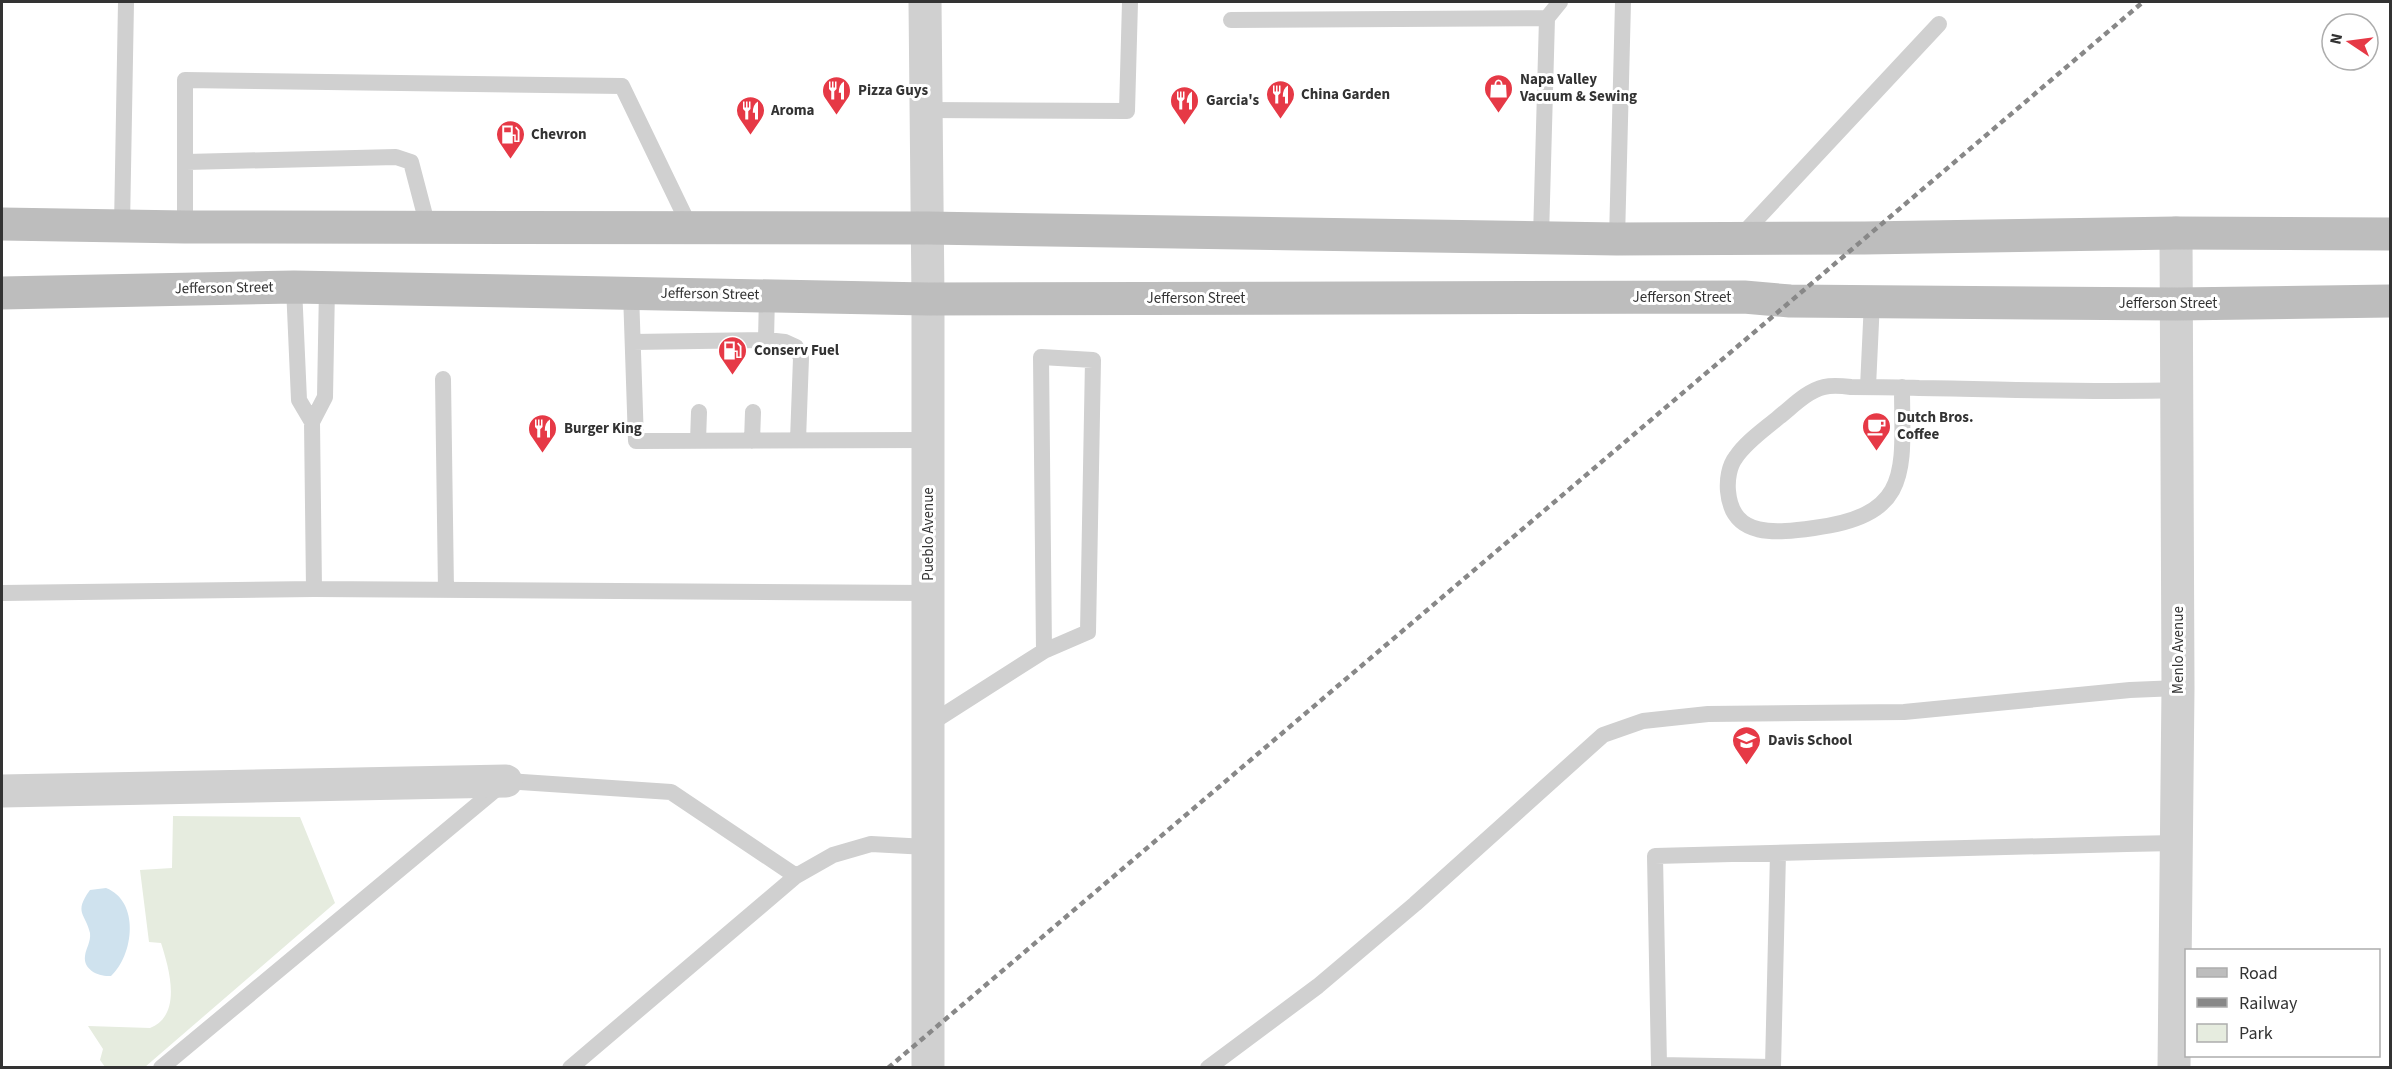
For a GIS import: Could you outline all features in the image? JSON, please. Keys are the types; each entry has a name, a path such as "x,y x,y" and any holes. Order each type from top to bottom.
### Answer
{"main road":[{"path":"2,224 185,227 928,228 1617,239 2176,233 2391,234"},
{"name":"Jefferson Street","path":"2,293 294,286 928,298 1744,297 1790,301 2177,303 2391,301"}],"street":[{"name":"Pueblo Avenue","path":"925,2 928,228 927,1068"},
{"name":"Menlo Avenue","path":"2174,1068 2178,688 2176,233"},
{"path":"2,790 506,781"}],"lane":[{"path":"122,226 126,2"},
{"path":"926,110 1127,111 1130,2"},
{"path":"1541,237 1547,18 1560,2"},
{"path":"1617,239 1623,2"},
{"path":"1231,20 1547,18"},
{"path":"1740,237 1939,24"},
{"path":"185,227 185,80 622,86 690,227"},
{"path":"186,162 396,158 411,162 428,227"},
{"path":"294,286 299,400 312,422"},
{"path":"314,589 312,422 325,397 327,287"},
{"path":"631,292 636,441 928,440"},
{"path":"758,343 767,295"},
{"path":"1868,387 1872,301"},
{"path":"633,342 701,344 785,342 796,347 801,358 798,440"},
{"path":"928,725 1044,651 1088,632 1093,360 1041,357 1044,651"},
{"path":"443,379 446,590"},
{"path":"1902,387 1900,475 1889,495 1877,507 1848,522 1804,529 1751,528 1737,519 1728,494 1727,478 1734,458 1754,438 1808,394 1825,386 1902,387 2129,392 2178,390"},
{"path":"698,441 699,412"},
{"path":"752,441 753,412"},
{"path":"2,593 314,589 928,593"},
{"path":"1208,1068 1318,986 1544,790 1603,735 1643,721 1707,714 1904,712 2130,690 2178,688"},
{"path":"162,1068 506,781 671,792 796,876"},
{"path":"1778,853 1773,1067 1659,1065 1655,856 2176,843"},
{"path":"570,1068 796,876 833,855 871,844 927,847"}],"green space":[{"path":"173,816 300,817 335,903 145,1067 105,1067 100,1060 103,1049 88,1026 150,1028 160,1022 167,1013 170,1002 170,977 161,943 149,942 140,870 172,868"}],"water":[{"path":"106,888 117,895 124,904 129,916 130,929 125,955 111,976 93,972 85,961 90,933 81,909 90,890"}],"railway":[{"path":"888,1068 2143,2"}],"place":[{"name":"Napa Valley Vacuum & Sewing","path":"1499,114"},
{"name":"Pizza Guys","path":"837,116"},
{"name":"China Garden","path":"1280,120"},
{"name":"Garcia's","path":"1185,126"},
{"name":"Aroma","path":"750,136"},
{"name":"Chevron","path":"510,160"},
{"name":"Conserv Fuel","path":"733,376"},
{"name":"Dutch Bros. Coffee","path":"1876,452"},
{"name":"Burger King","path":"543,454"},
{"name":"Davis School","path":"1747,766"}]}
